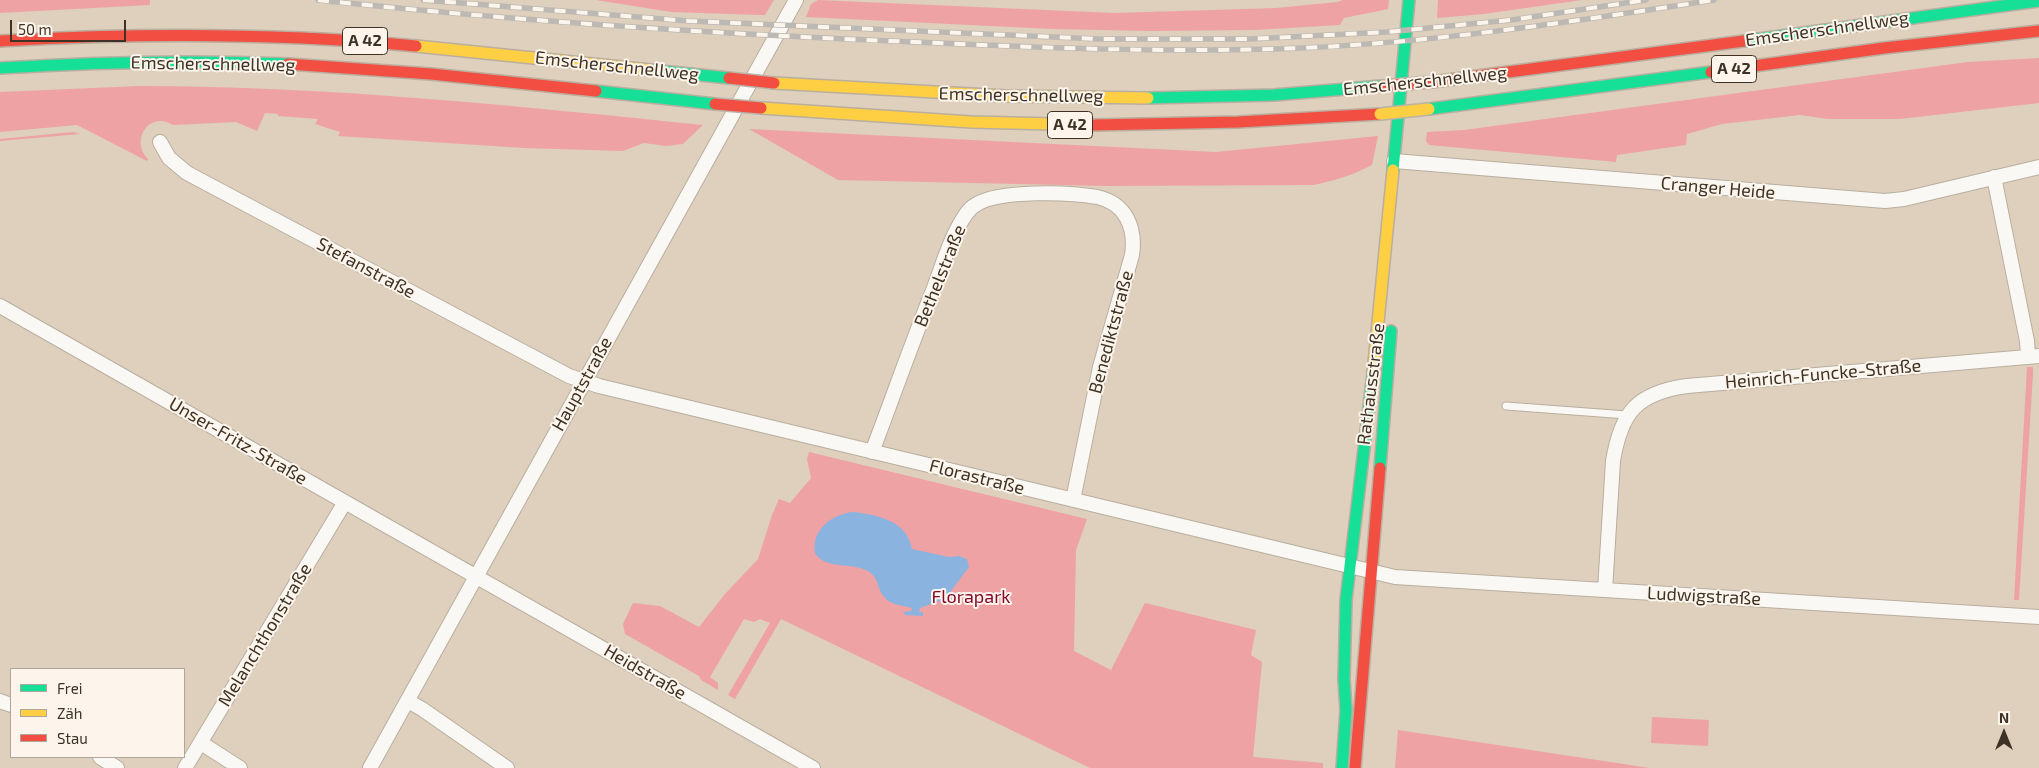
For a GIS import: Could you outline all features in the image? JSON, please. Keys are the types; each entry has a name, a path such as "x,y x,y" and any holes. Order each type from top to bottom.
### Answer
{"main road":[{"name":"Rathausstraße","path":"1342,768 1346,710 1344,679 1346,600 1373,376 1404,161 1409,0"},
{"name":"Emscherschnellweg","path":"0,41 161,34 343,40 460,50 774,83 937,94 1097,98 1239,96 1432,82 1599,62 1845,26 2039,1"},
{"name":"Emscherschnellweg","path":"0,68 142,61 335,67 456,77 761,108 940,120 1096,126 1239,123 1380,114 1594,89 1884,48 2039,31"},
{"path":"1410,124 1414,76"},
{"name":"Rathausstraße","path":"1355,768 1392,317"}],"street":[{"name":"Hauptstraße","path":"370,768 796,0"},
{"name":"Stefanstraße","path":"160,142 169,158 187,173 569,376 583,381"},
{"name":"Cranger Heide","path":"1404,161 1885,201 1904,199 2039,167"},
{"name":"Heinrich-Funcke-Straße","path":"1605,590 1613,461 1620,429 1627,416 1637,404 1651,395 1679,387 2033,356 2027,341 1994,177"},
{"name":"Bethelstraße","path":"872,452 953,238 967,213 976,204 1003,195 1081,195"},
{"name":"Benediktstraße","path":"1073,500 1100,367 1134,242 1133,232 1128,219 1120,209 1112,203 1099,198 1081,195"},
{"name":"Unser-Fritz-Straße","path":"0,306 476,577"},
{"name":"Florastraße","path":"583,381 1370,572"},
{"name":"Melanchthonstraße","path":"185,768 345,502"},
{"name":"Ludwigstraße","path":"1370,572 1395,577 2039,617"},
{"name":"Heidstraße","path":"476,577 809,767"},
{"path":"408,701 507,768"},
{"path":"201,743 240,768"},
{"path":"102,758 117,768"}],"lane":[{"path":"1506,406 1627,416"}],"green space":[{"path":"0,0 150,0 150,5 0,13"},
{"path":"596,0 774,0 765,15 759,15 671,12"},
{"path":"818,0 1114,13 1276,8 1343,0 1389,0 1388,9 1344,18 1340,25 1255,30 1150,31 1052,29 806,17 811,4"},
{"path":"1438,0 1582,0 1484,14 1437,18"},
{"path":"2039,58 2039,103 1900,119 1828,119 1800,115 1722,124 1687,134 1686,145 1617,155 1616,162 1429,145 1426,141 1427,132 1464,130 1968,62"},
{"path":"139,86 281,89 351,93 492,104 703,125 683,144 666,146 644,143 623,151 524,148 338,136 340,132 315,124 318,119 278,116 278,114 265,113 257,131 236,122 173,125 165,121 157,121 150,124 141,136 141,144 148,159 147,161 77,125 0,132 0,92"},
{"path":"749,129 1216,152 1378,136 1372,165 1358,172 1313,185 1107,186 838,180"},
{"path":"73,132 80,134 0,141 0,139"},
{"path":"2027,367 2033,367 2033,374 2019,600 2014,600"},
{"name":"Florapark","path":"809,452 1087,519 1076,550 1074,651 1111,670 1145,603 1256,630 1251,655 1262,662 1253,757 1323,763 1323,768 1090,768 781,619 735,699 728,695 770,623 760,619 754,622 744,619 710,677 718,683 718,690 701,680 699,676 625,634 623,624 633,603 660,606 699,627 725,594 758,559 779,499 790,503 811,478 807,459"},
{"path":"1652,717 1709,720 1708,746 1651,743"},
{"path":"1398,730 1650,768 1395,768"}],"water":[{"path":"853,512 882,518 898,526 909,539 912,549 949,557 959,556 967,559 969,567 945,599 920,608 919,612 923,612 923,616 905,615 903,612 911,611 912,608 895,604 886,599 880,591 875,578 869,572 857,567 831,564 819,558 815,553 816,537 820,530 838,516"}],"railway":[{"path":"318,0 392,8 616,26 766,35 1060,48 1156,50 1301,48 1405,41 1560,23 1714,0"},
{"path":"423,0 689,21 1099,39 1250,39 1387,32 1511,20 1646,0"}],"traffic: fast":[{"path":"1393,170 1409,0"},
{"path":"1744,41 2039,1"},
{"path":"0,68 144,62 288,64"},
{"path":"651,70 729,78"},
{"path":"1429,109 1711,72"},
{"path":"1148,98 1274,95 1382,86"},
{"path":"596,91 715,104"},
{"path":"1380,468 1391,331"},
{"path":"1342,768 1346,710 1344,679 1346,600 1373,373"}],"traffic: slow":[{"path":"416,46 651,70"},
{"path":"774,83 1006,96 1148,98"},
{"path":"761,108 971,122 1094,125"},
{"path":"1380,114 1429,109"},
{"path":"1373,373 1393,170"}],"traffic: jam":[{"path":"1711,72 1884,48 2039,31"},
{"path":"0,41 52,38 208,36 312,39 416,46"},
{"path":"1432,82 1744,41"},
{"path":"288,64 431,74 596,91"},
{"path":"729,78 774,83"},
{"path":"1382,86 1432,82"},
{"path":"715,104 761,108"},
{"path":"1094,125 1238,122 1380,114"},
{"path":"1355,768 1380,468"}]}
